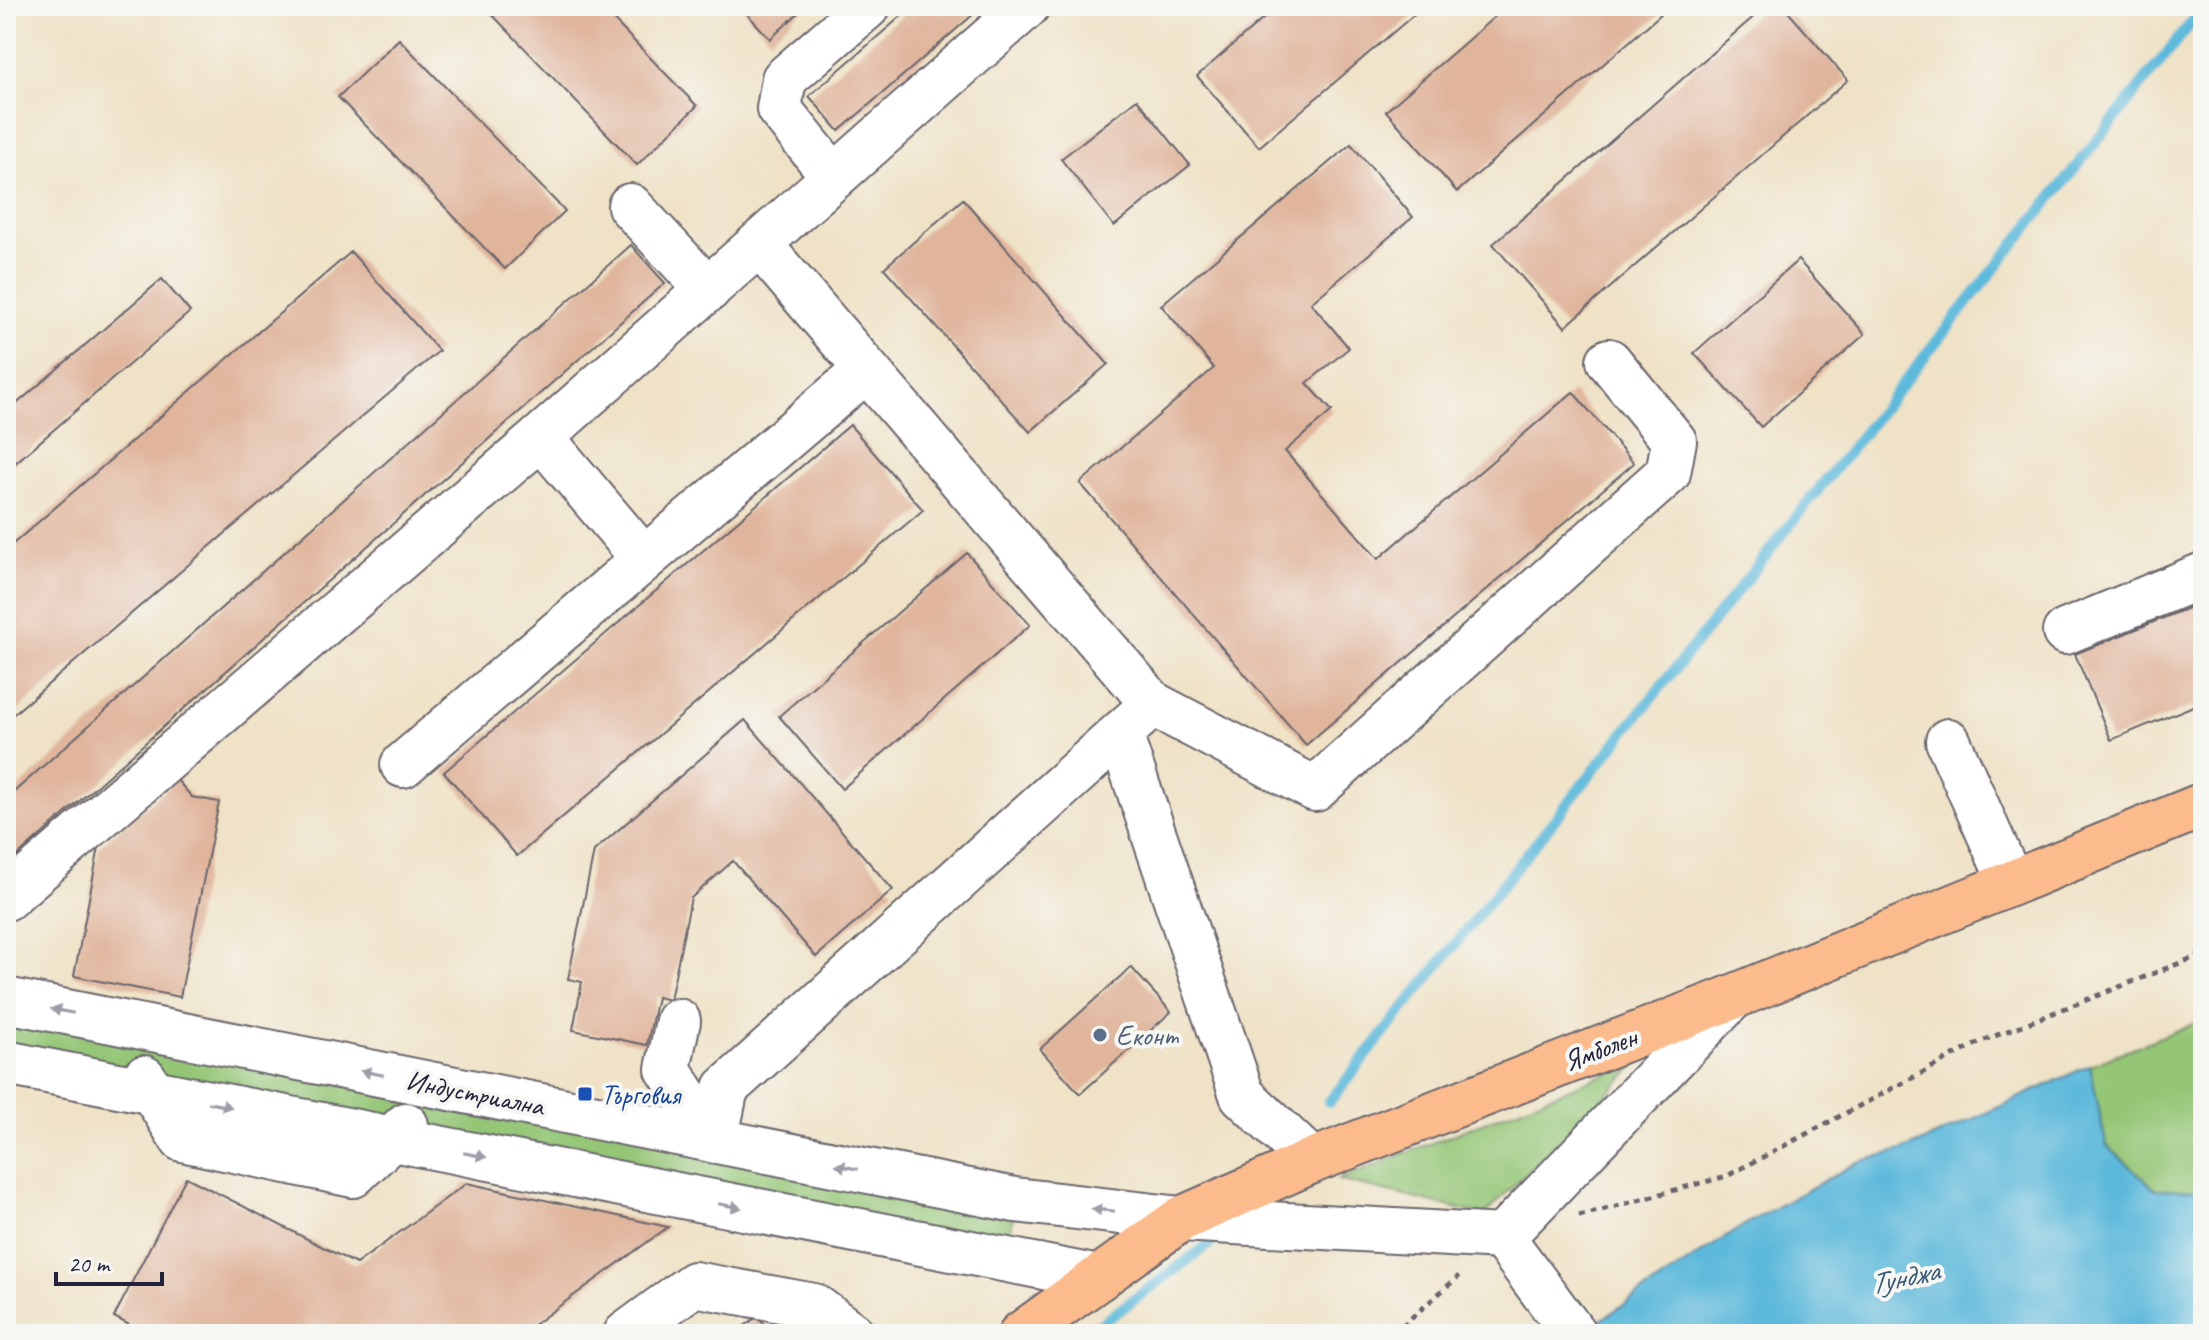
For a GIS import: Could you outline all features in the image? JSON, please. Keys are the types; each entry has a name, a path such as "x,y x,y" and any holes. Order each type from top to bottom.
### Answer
{"main road":[{"name":"Ямболен","path":"1021,1334 1181,1219 1312,1161 1733,997 2203,805"}],"street":[{"path":"834,177 779,109 784,79 868,6"},
{"path":"6,898 541,437 1027,6"},
{"path":"630,206 708,290"},
{"path":"759,244 1153,704 1315,789 1668,473 1674,441 1609,361"},
{"path":"403,765 866,370"},
{"path":"541,437 643,558"},
{"path":"2065,632 2203,575"},
{"path":"715,1141 726,1088 1153,704"},
{"path":"1120,734 1242,1095 1312,1161"},
{"path":"1948,741 2011,883"},
{"path":"1574,1334 1502,1237 1733,997"},
{"name":"Индустриална","path":"6,1000 1015,1200 1181,1219 1502,1237"},
{"path":"108,1020 153,1092"},
{"path":"678,1021 668,1069 715,1141"},
{"path":"6,1063 1099,1278"},
{"path":"391,1139 446,1088"},
{"path":"626,1334 694,1284 814,1306 852,1334"}],"path":[{"path":"1577,1217 1727,1176 1982,1041 2203,954"},
{"path":"1393,1334 1502,1237"}],"green space":[{"path":"6,1000 1015,1200 1007,1261 6,1063"},
{"path":"2203,1020 2203,1191 2156,1189 2106,1145 2090,1065"},
{"path":"1641,1060 1484,1215 1338,1180"}],"water":[{"name":"Тунджа","path":"2090,1065 2106,1145 2155,1189 2203,1191 2203,1334 1606,1334 1596,1323 1744,1225 1858,1162 1912,1147"}],"building":[{"path":"484,6 600,6 697,106 637,165"},
{"path":"740,6 806,6 770,39"},
{"path":"913,6 983,6 839,131 809,96"},
{"path":"1278,6 1424,6 1259,147 1197,76"},
{"path":"1507,6 1670,6 1457,192 1386,111"},
{"path":"1766,6 1783,6 1848,80 1565,327 1493,244"},
{"path":"399,39 565,211 505,269 338,97"},
{"path":"1137,99 1190,165 1114,226 1061,159"},
{"path":"1351,144 1413,217 1311,303 1349,348 1307,383 1332,411 1285,451 1378,559 1573,392 1634,463 1306,745 1080,483 1214,368 1161,305"},
{"path":"963,199 1108,364 1030,432 884,268"},
{"path":"631,245 665,283 6,866 6,799"},
{"path":"351,252 439,351 10,717 6,712 6,550"},
{"path":"1798,260 1865,334 1761,427 1694,353"},
{"path":"162,279 190,312 6,471 6,413"},
{"path":"850,425 923,510 517,856 444,772"},
{"path":"967,553 1030,625 842,789 779,716"},
{"path":"2203,602 2203,702 2111,740 2075,654"},
{"path":"745,720 893,890 816,957 733,861 691,898 670,1000 657,997 647,1045 573,1030 582,982 568,979 594,851"},
{"path":"177,780 192,797 219,802 180,997 74,976 99,847"},
{"path":"1131,967 1171,1012 1080,1094 1040,1049"},
{"path":"186,1177 356,1264 467,1183 668,1227 521,1334 147,1334 114,1317"},
{"path":"758,1316 771,1334 734,1334"}],"waterway":[{"path":"1329,1102 2203,8"},
{"path":"1087,1334 1211,1243"}],"place":[{"name":"Еконт","path":"1100,1035"},
{"name":"Търговия","path":"585,1094"}]}
